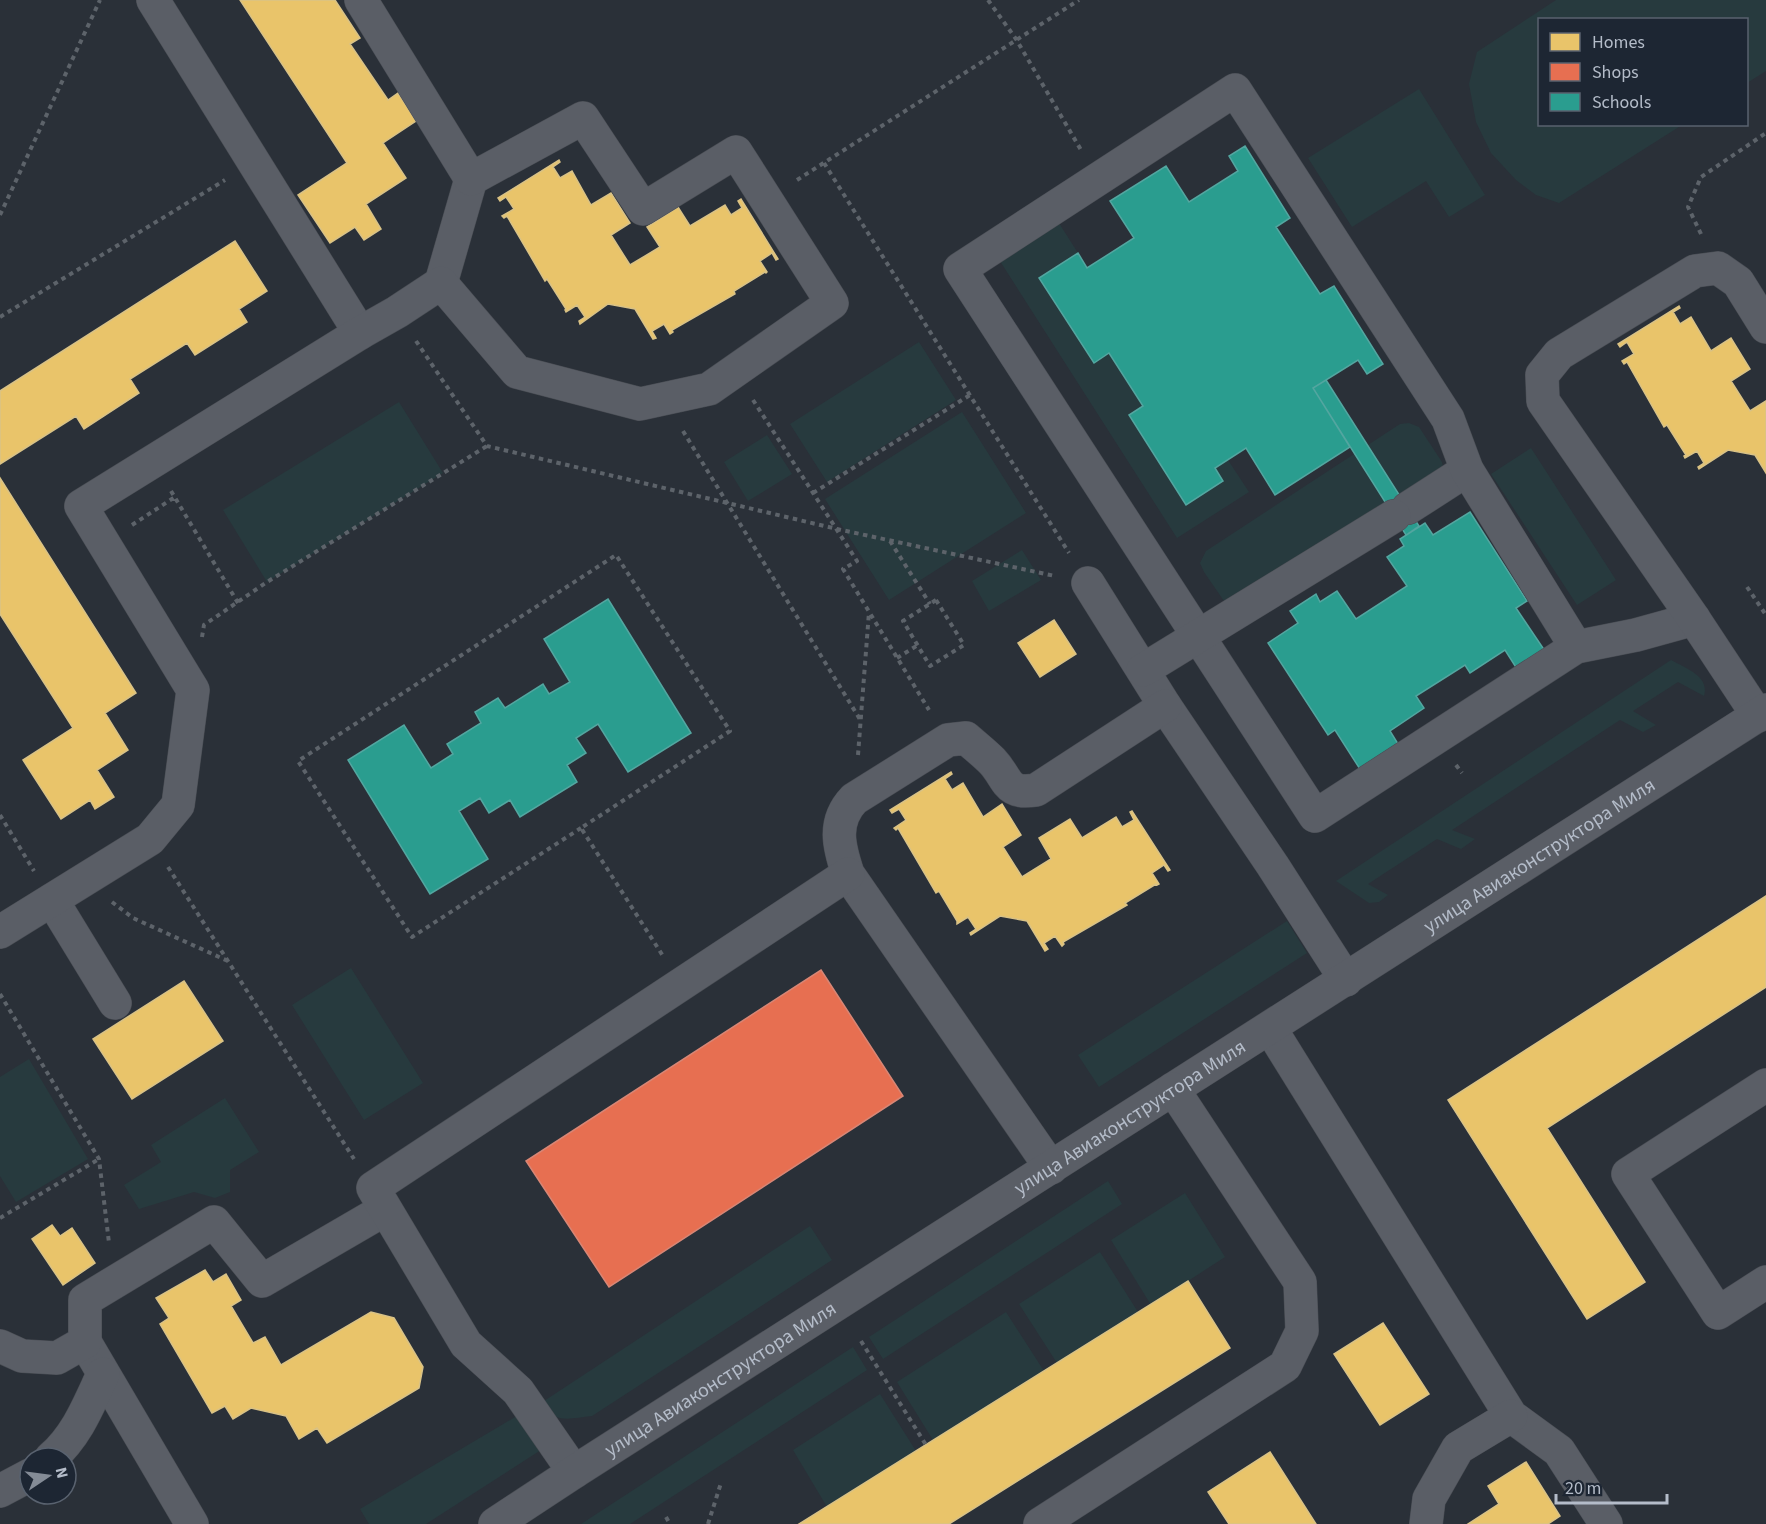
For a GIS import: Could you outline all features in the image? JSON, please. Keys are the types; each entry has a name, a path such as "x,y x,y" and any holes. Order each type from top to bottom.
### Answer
{"street":[{"path":"153,0 360,333"},
{"path":"361,0 471,179"},
{"path":"1576,647 1467,470 1448,419 1235,90 960,269 1316,816 1576,647 1636,635 1694,619"},
{"path":"0,932 46,889 82,881 150,839 177,805 193,690 81,506 360,333 398,312 441,283 471,179 583,118 644,209 736,152 832,303 709,390 640,404 517,372 441,283"},
{"path":"1762,713 1543,402 1542,375 1559,354 1695,271 1718,268 1738,282 1766,327"},
{"path":"1143,670 1467,470"},
{"path":"1088,583 1165,706 1346,980"},
{"path":"1051,1168 848,874 839,847 840,825 846,808 854,799 948,740 966,738 992,761 1011,787 1022,792 1036,790 1165,706"},
{"name":"улица Авиаконструктора Миля","path":"495,1524 1762,713"},
{"path":"192,1524 85,1342 85,1300 214,1222 262,1281 682,984 848,874"},
{"path":"46,889 115,1003"},
{"path":"1270,1028 1511,1416 1559,1450 1606,1524"},
{"path":"1766,1084 1628,1174 1718,1313 1766,1282"},
{"path":"1040,1524 1285,1366 1302,1331 1300,1282 1173,1089"},
{"path":"379,1199 466,1344 490,1348 574,1472"},
{"path":"0,1346 22,1356 57,1358 85,1342"},
{"path":"64,1446 79,1423 103,1374"},
{"path":"1426,1524 1429,1499 1458,1448 1511,1416"},
{"path":"0,1491 18,1481"}],"path":[{"path":"0,215 100,0"},
{"path":"988,0 1016,39 1098,179"},
{"path":"766,200 1079,0"},
{"path":"1718,268 1688,207 1701,177 1766,134"},
{"path":"0,317 255,163"},
{"path":"824,163 1088,583"},
{"path":"398,312 487,446 837,529 1088,583"},
{"path":"735,371 857,561 843,569 948,740"},
{"path":"813,493 970,395"},
{"path":"664,399 861,720"},
{"path":"193,690 204,625 267,582 487,446"},
{"path":"153,460 238,603"},
{"path":"104,543 175,497"},
{"path":"890,541 930,604"},
{"path":"616,555 730,731 581,828 412,938 298,761 616,555"},
{"path":"1747,587 1766,615"},
{"path":"936,600 964,645 930,666 903,621 930,604 936,600"},
{"path":"854,799 869,612"},
{"path":"897,658 918,645"},
{"path":"0,815 46,889"},
{"path":"581,828 682,984"},
{"path":"150,839 379,1199"},
{"path":"82,881 134,918 228,961"},
{"path":"0,994 99,1159 114,1283"},
{"path":"0,1218 99,1159"},
{"path":"861,1341 926,1445"},
{"path":"708,1524 721,1483"},
{"path":"666,1517 670,1524"}],"green space":[{"path":"1556,0 1766,0 1766,71 1748,82 1748,18 1538,18 1538,126 1680,126 1559,203 1536,195 1516,180 1491,153 1476,122 1469,84 1477,52"},
{"path":"1419,89 1485,195 1449,217 1426,181 1352,227 1308,158"},
{"path":"1057,220 1078,253 1039,279 1093,363 1109,353 1143,406 1129,415 1186,505 1223,482 1215,468 1228,460 1249,492 1177,538 998,258"},
{"path":"919,342 956,400 827,482 790,424"},
{"path":"399,402 443,473 267,582 223,510"},
{"path":"962,412 1026,513 889,600 825,499"},
{"path":"1409,423 1419,427 1442,462 1444,473 1224,601 1200,563 1206,551 1400,424"},
{"path":"767,435 792,474 748,501 724,462"},
{"path":"1531,448 1616,580 1577,605 1491,474"},
{"path":"1022,550 1041,580 989,611 972,581"},
{"path":"1671,660 1700,678 1705,689 1704,696 1678,682 1633,711 1656,725 1643,732 1620,720 1452,830 1475,839 1461,849 1437,839 1368,884 1388,895 1379,902 1369,903 1336,881"},
{"path":"1287,921 1307,953 1099,1087 1078,1055"},
{"path":"351,968 423,1083 364,1120 292,1005"},
{"path":"29,1059 88,1159 16,1202 0,1176 0,1077"},
{"path":"225,1098 259,1152 230,1170 230,1192 215,1198 194,1192 139,1209 124,1185 161,1162 151,1145"},
{"path":"1108,1181 1122,1204 883,1359 869,1337"},
{"path":"1185,1193 1225,1257 1151,1305 1111,1240"},
{"path":"810,1226 832,1260 592,1416 570,1419 557,1417 546,1410 541,1403"},
{"path":"1100,1252 1138,1312 1057,1363 1019,1304"},
{"path":"1006,1312 1044,1371 933,1440 897,1382"},
{"path":"853,1347 867,1370 630,1524 581,1524"},
{"path":"880,1394 916,1451 827,1507 793,1450"},
{"path":"522,1413 544,1448 426,1524 369,1524 360,1509"}],"building: Homes":[{"path":"240,0 335,0 360,38 350,44 388,100 398,93 416,121 383,143 406,178 366,204 381,229 364,240 355,227 330,243 298,195 347,163"},
{"path":"559,160 560,162 553,167 560,178 572,171 591,205 611,193 630,223 611,235 630,265 660,247 647,227 678,207 690,226 725,205 731,215 742,208 738,201 741,199 778,259 776,260 772,253 760,261 766,273 734,291 735,294 672,330 670,334 664,324 652,331 656,338 653,339 635,309 608,304 580,324 579,321 585,317 577,305 566,312 507,216 504,218 502,216 514,209 506,197 500,201 498,198"},
{"path":"235,241 267,291 239,309 247,322 195,355 187,343 130,379 139,393 84,429 76,416 0,464 0,391"},
{"path":"1679,306 1680,308 1673,312 1680,324 1691,317 1711,351 1731,338 1750,369 1731,381 1750,411 1766,401 1766,473 1755,455 1728,450 1699,469 1698,467 1704,463 1697,451 1685,458 1686,455 1667,425 1664,427 1627,362 1624,364 1622,361 1634,354 1627,342 1620,347 1618,344"},
{"path":"0,478 136,693 105,713 128,750 97,770 114,797 95,809 90,800 61,819 23,760 73,728 0,614"},
{"path":"1054,620 1076,654 1040,677 1018,643"},
{"path":"951,772 952,774 945,779 952,790 963,783 983,817 1002,804 1021,835 1003,847 1022,877 1051,859 1039,838 1070,819 1082,838 1116,817 1122,827 1134,820 1130,812 1132,811 1170,870 1168,871 1164,865 1152,873 1159,884 1063,942 1062,946 1055,936 1044,943 1048,949 1045,951 1027,921 1000,916 971,935 970,933 976,929 968,917 957,924 939,891 936,893 898,828 896,830 894,828 906,820 899,809 892,813 890,810"},
{"path":"1766,896 1766,987 1547,1128 1645,1282 1587,1319 1448,1100"},
{"path":"184,981 223,1041 132,1099 93,1039"},
{"path":"52,1225 60,1236 72,1228 95,1263 63,1285 32,1239"},
{"path":"205,1270 213,1282 226,1274 241,1300 231,1306 253,1343 265,1337 281,1365 371,1312 394,1318 423,1367 419,1388 327,1443 317,1428 299,1439 286,1416 251,1408 233,1419 225,1406 212,1413 160,1324 169,1318 156,1298"},
{"path":"1188,1281 1230,1348 949,1524 799,1524"},
{"path":"1383,1323 1429,1394 1380,1425 1334,1354"},
{"path":"1270,1452 1316,1524 1229,1524 1208,1492"},
{"path":"1526,1462 1560,1516 1548,1524 1468,1524 1499,1504 1488,1486"}],"building: Shops":[{"path":"821,970 903,1096 609,1287 526,1161"}],"building: Schools":[{"path":"1245,146 1290,218 1276,227 1320,294 1334,286 1383,364 1367,374 1358,360 1313,388 1350,447 1275,495 1246,448 1215,468 1223,481 1186,505 1129,415 1143,406 1109,353 1094,363 1039,278 1078,253 1087,268 1134,238 1110,201 1166,166 1189,202 1238,171 1229,156"},
{"path":"1326,380 1419,526 1406,535 1313,388"},
{"path":"1470,512 1527,601 1516,608 1545,651 1517,669 1505,650 1470,673 1465,665 1416,696 1424,708 1390,731 1403,752 1365,777 1335,730 1328,735 1268,643 1298,623 1290,611 1316,594 1320,602 1337,591 1356,619 1407,586 1387,557 1404,546 1400,539 1425,523 1433,535"},
{"path":"608,599 691,733 628,772 598,724 576,738 586,753 567,765 577,782 520,817 510,800 489,813 480,798 459,811 488,859 430,894 348,760 404,725 431,768 453,754 447,744 481,723 475,712 498,698 505,708 543,684 549,694 570,682 544,639"}]}
